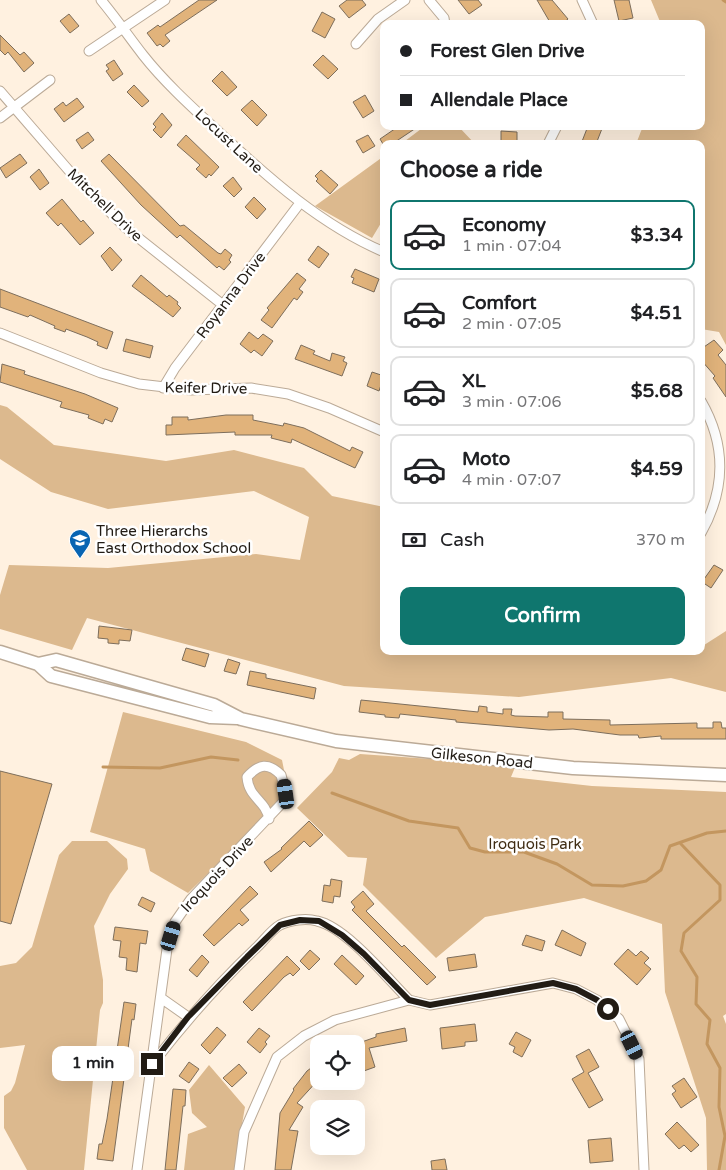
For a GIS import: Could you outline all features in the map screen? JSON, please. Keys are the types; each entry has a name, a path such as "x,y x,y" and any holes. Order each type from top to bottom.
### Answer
{"street":[{"name":"Locust Lane","path":"101,0 125,28 143,55 175,89 268,177 300,203 364,244 380,250"},
{"path":"89,51 166,0"},
{"path":"356,44 378,19 405,0"},
{"path":"429,0 444,20"},
{"path":"582,0 591,20"},
{"path":"0,118 50,80"},
{"name":"Mitchell Drive","path":"0,91 72,173 126,228 223,305"},
{"name":"Royanna Drive","path":"163,388 300,203"},
{"name":"Keifer Drive","path":"0,333 101,373 163,388 191,390 251,388 288,394 329,408 380,430"},
{"path":"705,408 718,432 724,473 720,493 705,525"},
{"name":"Gilkeson Road","path":"0,652 38,664 56,660 214,705 242,719 296,733 377,747 573,768 726,776"},
{"name":"Iroquois Drive","path":"137,1170 167,949 175,922 191,899 268,819 284,801 286,794 282,775 269,766 263,765 256,768 247,777 250,791 267,811 268,819"},
{"path":"152,1064 188,1017 280,925 300,920 319,921 342,935 364,954 409,1000"},
{"path":"239,1170 244,1132 277,1057 304,1036 335,1020 409,1000 430,1005 553,983 576,989 597,1000 619,1019 638,1058 644,1170"},
{"path":"161,998 188,1017"}],"green space":[{"path":"651,0 726,0 726,345 719,332 705,330 705,140 638,140 641,130 705,130 705,20 659,20"},
{"path":"420,130 462,130 471,140 406,140"},
{"path":"380,159 380,225 372,238 315,206"},
{"path":"0,405 7,407 54,445 166,461 234,450 304,468 332,496 380,506 380,655 705,655 705,644 726,631 726,692 671,678 519,697 344,686 87,618 72,650 0,629 0,595 9,565 108,568 256,554 300,560 309,517 254,491 108,509 51,492 0,459"},
{"path":"123,712 246,742 282,760 289,795 188,893 150,871 145,849 90,832"},
{"name":"Iroquois Park","path":"360,754 516,765 511,777 592,786 726,792 726,1014 723,1016 726,1024 726,1170 707,1170 706,1118 665,992 662,924 584,898 485,917 436,958 363,885 367,858 348,857 297,808 332,772 339,758 349,760"},
{"path":"72,841 107,841 127,859 128,869 110,894 94,926 103,980 103,1003 100,1010 84,1170 27,1170 4,1128 4,1096 11,1091 15,1083 25,1045 0,1048 0,966 16,963 32,947 59,855"},
{"path":"209,1065 245,1107 234,1170 184,1170 188,1134 207,1127 192,1113 189,1090"}],"building":[{"path":"199,0 217,0 165,35 170,41 163,47 160,44 157,46 147,33 158,25 160,27"},
{"path":"347,0 362,0 366,5 349,18 339,6"},
{"path":"458,0 478,0 482,5 469,14"},
{"path":"537,0 552,0 568,19 549,20"},
{"path":"614,0 629,0 633,18 619,20"},
{"path":"322,12 335,19 325,38 312,31"},
{"path":"69,14 79,26 70,33 60,21"},
{"path":"0,35 20,55 24,52 34,63 24,72 8,52 5,55 0,50"},
{"path":"323,55 338,69 328,79 313,65"},
{"path":"114,60 123,74 113,81 106,71 109,69 106,65"},
{"path":"222,71 237,87 227,96 212,81"},
{"path":"134,85 149,101 142,107 127,92"},
{"path":"365,95 374,111 363,118 353,102"},
{"path":"77,98 84,107 64,122 54,109 63,102 66,106"},
{"path":"252,100 267,115 257,126 241,110"},
{"path":"162,113 172,125 161,138 153,130 156,127 153,124"},
{"path":"393,130 413,130 398,140 380,139"},
{"path":"586,130 601,130 598,140 583,140"},
{"path":"501,131 517,132 517,140 501,140"},
{"path":"88,132 94,140 82,149 76,140"},
{"path":"186,135 219,167 211,176 209,174 206,178 196,169 200,165 177,145"},
{"path":"368,135 375,146 363,153 356,141"},
{"path":"20,154 27,163 6,178 0,168"},
{"path":"109,154 180,226 184,225 218,253 221,254 225,249 232,255 229,260 231,262 224,270 219,266 217,268 180,235 177,238 141,205 101,161"},
{"path":"39,169 49,183 40,190 30,177"},
{"path":"321,170 338,185 330,194 316,181 318,179 315,176"},
{"path":"233,177 242,189 234,197 223,186"},
{"path":"254,197 266,209 257,219 245,207"},
{"path":"62,199 81,222 83,220 94,233 80,245 61,223 58,226 46,213"},
{"path":"318,246 329,254 319,268 308,260"},
{"path":"110,247 122,260 112,271 101,256"},
{"path":"355,269 379,279 374,292 352,283 354,278 351,277"},
{"path":"297,273 306,280 299,289 303,292 297,300 294,298 272,328 261,320 269,310 267,308"},
{"path":"141,275 167,297 169,295 178,302 177,304 181,308 173,317 132,286"},
{"path":"0,289 113,332 107,349 97,345 98,342 87,337 66,329 65,332 30,315 28,317 0,307"},
{"path":"249,332 258,339 263,334 273,341 262,356 254,350 251,353 240,344"},
{"path":"126,339 153,346 150,358 123,351"},
{"path":"714,340 723,350 718,355 726,365 726,397 713,378 715,376 705,365 705,346"},
{"path":"301,345 315,351 313,354 330,361 332,353 345,357 343,361 347,363 342,376 295,359"},
{"path":"2,364 25,371 24,374 85,394 118,408 112,422 105,419 103,424 88,418 89,415 60,407 62,402 0,382"},
{"path":"372,372 380,375 379,391 367,386"},
{"path":"226,415 253,415 253,420 283,426 284,423 304,428 350,451 352,447 363,452 355,468 292,439 291,443 271,438 272,435 235,435 235,432 166,435 166,425 172,425 172,417 188,417 188,420"},
{"path":"714,565 723,570 711,588 705,584 705,578"},
{"path":"99,626 132,630 130,641 119,640 119,644 108,643 108,639 98,638"},
{"path":"186,648 209,654 205,667 182,660"},
{"path":"228,659 240,663 236,674 224,671"},
{"path":"250,671 266,674 266,678 316,688 314,699 247,685"},
{"path":"361,700 478,712 479,706 487,707 487,712 503,714 503,709 512,709 511,715 515,716 548,717 548,712 563,712 563,719 610,720 610,725 697,723 697,728 713,728 713,722 721,722 722,728 726,728 726,739 661,739 661,736 639,738 638,735 456,722 456,720 400,714 399,718 385,717 385,715 359,712"},
{"path":"0,771 52,784 11,924 0,921"},
{"path":"309,821 323,835 310,847 304,841 271,872 264,862 282,849"},
{"path":"331,879 342,881 340,897 334,896 333,903 322,901 324,885 330,886"},
{"path":"250,886 258,894 240,910 249,920 242,926 239,923 214,946 203,935"},
{"path":"363,891 374,904 366,911 436,977 427,985 352,910 355,907 351,902"},
{"path":"142,897 155,903 151,912 138,905"},
{"path":"115,927 148,931 146,944 140,943 137,972 126,970 127,958 119,957 121,941 113,940"},
{"path":"562,930 586,943 581,956 555,945"},
{"path":"526,935 545,941 542,951 522,945"},
{"path":"628,949 636,956 641,951 649,958 644,963 651,969 637,985 614,964"},
{"path":"310,950 320,959 309,970 300,961"},
{"path":"475,954 477,967 449,971 447,958"},
{"path":"202,955 209,962 197,977 189,970"},
{"path":"342,955 364,976 356,985 334,964"},
{"path":"287,956 300,969 293,976 290,973 284,977 252,1011 243,1002"},
{"path":"124,1002 136,1004 134,1020 132,1019 113,1161 97,1159 99,1144 102,1144 107,1119"},
{"path":"475,1024 477,1041 465,1042 465,1046 442,1049 440,1028"},
{"path":"217,1027 226,1035 210,1054 201,1045"},
{"path":"259,1028 270,1036 260,1053 247,1042"},
{"path":"405,1028 407,1041 369,1048 375,1067 365,1071 365,1041 376,1037 376,1034"},
{"path":"516,1032 531,1040 522,1057 513,1052 515,1047 509,1044"},
{"path":"589,1049 599,1067 588,1073 603,1100 589,1108 572,1079 584,1072 576,1056"},
{"path":"189,1062 199,1069 189,1083 179,1076"},
{"path":"239,1064 247,1073 232,1087 223,1078"},
{"path":"310,1069 310,1089 297,1103 303,1107 289,1130 298,1131 291,1170 275,1170 280,1113 293,1089"},
{"path":"684,1078 697,1097 681,1108 672,1094 676,1091 672,1086"},
{"path":"173,1089 186,1090 185,1106 183,1106 176,1170 165,1170"},
{"path":"677,1122 699,1145 691,1152 684,1145 679,1149 665,1134"},
{"path":"611,1138 613,1161 590,1163 588,1140"},
{"path":"445,1159 447,1170 432,1170 431,1161"}],"waterway":[{"path":"103,767 160,768 211,757 238,760"},
{"path":"332,793 409,821 458,828 470,848 485,852 524,852 557,864 592,885 623,886 646,881 661,870 670,846 707,833 726,831"},
{"path":"681,844 720,885 720,900 684,933 681,951 697,977 696,1004 710,1020 707,1044 720,1068 719,1107 725,1136 719,1170"}],"place":[{"name":"Three Hierarchs East Orthodox School","path":"80,559"}],"route":[{"path":"152,1064 188,1017 247,957 280,925 300,920 319,921 342,935 364,954 409,1000 430,1005 553,983 576,989 597,1000 608,1009"}]}
